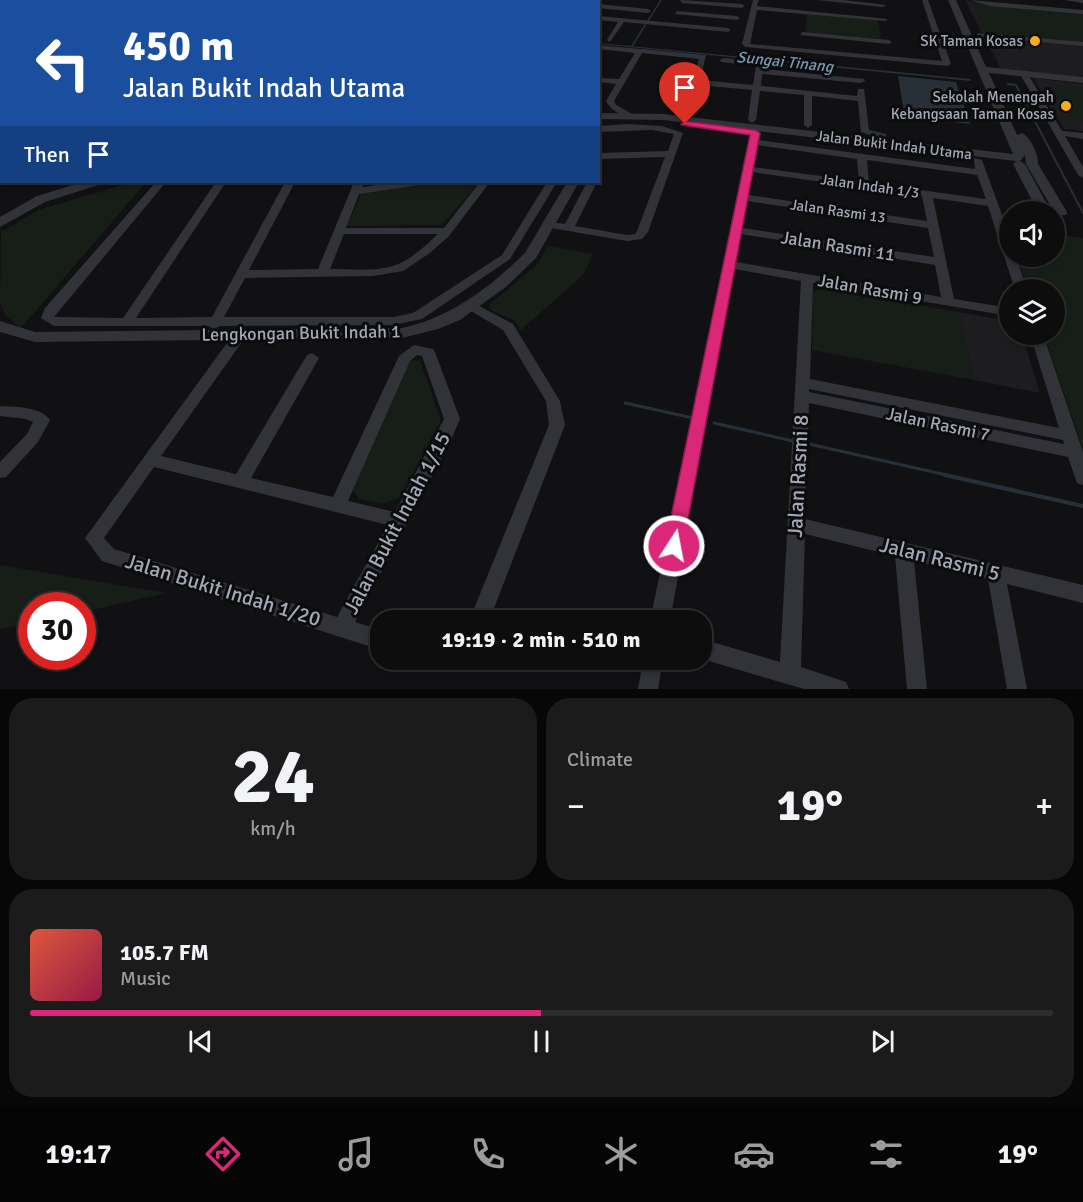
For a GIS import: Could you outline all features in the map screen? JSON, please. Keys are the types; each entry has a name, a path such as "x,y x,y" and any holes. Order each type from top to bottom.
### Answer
{"street":[{"path":"630,9 636,0"},
{"path":"671,25 683,0 742,6"},
{"path":"820,0 882,3 892,60"},
{"path":"885,19 803,12 756,4 745,44 754,47 947,64 925,0"},
{"name":"Jalan Bukit Indah Utama","path":"952,0 1033,159 1032,164 1054,201"},
{"name":"Jalan Bukit Indah Utama","path":"962,0 978,35 987,70 1020,156 1018,158 980,158"},
{"path":"973,0 989,4 1083,12"},
{"path":"1031,0 1037,8"},
{"path":"1068,0 1083,1"},
{"path":"600,6 648,11"},
{"path":"802,51 803,12"},
{"path":"677,13 737,18"},
{"path":"600,18 728,30"},
{"path":"610,36 621,21"},
{"path":"802,34 888,36"},
{"path":"978,35 1083,44"},
{"path":"600,47 703,57 687,110"},
{"path":"612,106 610,101 640,51"},
{"path":"724,60 760,68 861,78 865,132 884,143"},
{"path":"662,610 743,198 754,130 760,68"},
{"path":"987,70 1083,80"},
{"path":"1024,74 1083,175"},
{"path":"600,80 621,82"},
{"path":"696,82 862,99"},
{"path":"808,94 808,125"},
{"path":"600,105 612,106 632,116"},
{"path":"600,118 612,106"},
{"name":"Jalan Bukit Indah Utama","path":"600,118 663,117 754,130"},
{"name":"Jalan Bukit Indah Utama","path":"600,118 662,121 884,143 1019,164 1032,164"},
{"path":"549,225 627,237 638,237 642,232 679,133 672,129 657,128 600,129"},
{"path":"754,130 862,157 982,173"},
{"path":"1059,133 1083,136"},
{"path":"600,156 670,154"},
{"path":"862,157 864,185"},
{"path":"980,158 982,173 999,223"},
{"path":"1019,164 1039,201"},
{"name":"Jalan Indah 1/3","path":"748,169 992,203"},
{"path":"0,223 41,199 91,183"},
{"path":"160,183 50,311 47,318 54,322 128,320 213,328 393,321 417,316 506,257 551,183"},
{"path":"128,320 220,183"},
{"path":"213,328 289,183"},
{"path":"323,272 357,186 404,183"},
{"path":"242,274 390,271 399,268 426,251 447,231 484,183"},
{"name":"Lengkongan Bukit Indah 1","path":"0,326 35,337 213,328 240,335 402,333 441,323 470,305 521,265 531,255 572,183"},
{"path":"569,228 592,183"},
{"path":"927,194 948,302"},
{"name":"Jalan Rasmi 13","path":"743,198 933,225"},
{"name":"Jalan Rasmi 11","path":"736,230 940,262"},
{"path":"339,231 447,231"},
{"name":"Jalan Rasmi 9","path":"730,265 999,310"},
{"name":"Jalan Rasmi 8","path":"790,675 807,278"},
{"path":"470,305 508,327 554,401 557,425 483,610"},
{"path":"240,335 150,460 398,520"},
{"path":"1040,345 1083,478"},
{"name":"Jalan Bukit Indah 1/15","path":"338,505 404,359 414,350 428,352 452,419 443,440 342,627"},
{"path":"241,481 312,358"},
{"name":"Jalan Rasmi 7","path":"802,389 1070,436"},
{"name":"Jalan Rasmi 7","path":"802,389 1075,452"},
{"path":"0,411 28,414 42,420 33,438 0,472"},
{"name":"Jalan Bukit Indah 1/20","path":"150,460 94,538 108,555 370,636"},
{"name":"Jalan Rasmi 5","path":"796,524 1083,594"},
{"path":"904,551 916,689"},
{"path":"996,573 1017,689"},
{"path":"712,652 838,689"},
{"path":"648,689 651,670"}],"shaded area":[{"name":"SK Taman Kosas","path":"965,0 990,5 1083,12 1083,77 1001,69"},
{"path":"972,2 1083,13 1083,42 986,34"},
{"path":"807,15 874,19 878,21 881,39 805,32"},
{"path":"600,43 970,79 971,81 600,44"},
{"path":"898,76 956,82 970,124 905,117"},
{"name":"Sekolah Menengah Kebangsaan Taman Kosas","path":"1033,78 1083,84 1083,131 1064,129"},
{"path":"1048,84 1083,87 1083,122 1069,120"},
{"path":"130,183 145,183 21,328 6,316 0,302 1,231 38,210"},
{"path":"423,183 478,183 442,225 347,226 362,192"},
{"path":"1065,235 1083,238 1083,449 1047,345 1065,345 1065,279 1025,279 1020,267 1065,267"},
{"path":"548,246 593,254 583,275 521,330 515,321 491,310 490,304 537,265"},
{"path":"820,289 959,312 974,380 812,350 813,292"},
{"path":"959,312 999,319 999,345 1025,345 1040,393 974,380"},
{"path":"409,360 420,361 441,420 400,497 383,504 359,499 353,490"},
{"path":"0,565 166,593 96,609 96,592 18,592 18,626 0,629"}],"waterway":[{"path":"632,46 661,0"},
{"name":"Sungai Tinang","path":"1008,84 1016,85 1083,213"},
{"path":"625,403 693,418"},
{"path":"714,423 793,441"},
{"path":"809,444 951,476"},
{"path":"945,475 1083,506"}],"place":[{"name":"SK Taman Kosas","path":"1035,41"},
{"name":"Sekolah Menengah Kebangsaan Taman Kosas","path":"1066,106"}],"route":[{"path":"674,546 755,133 685,124"}]}
